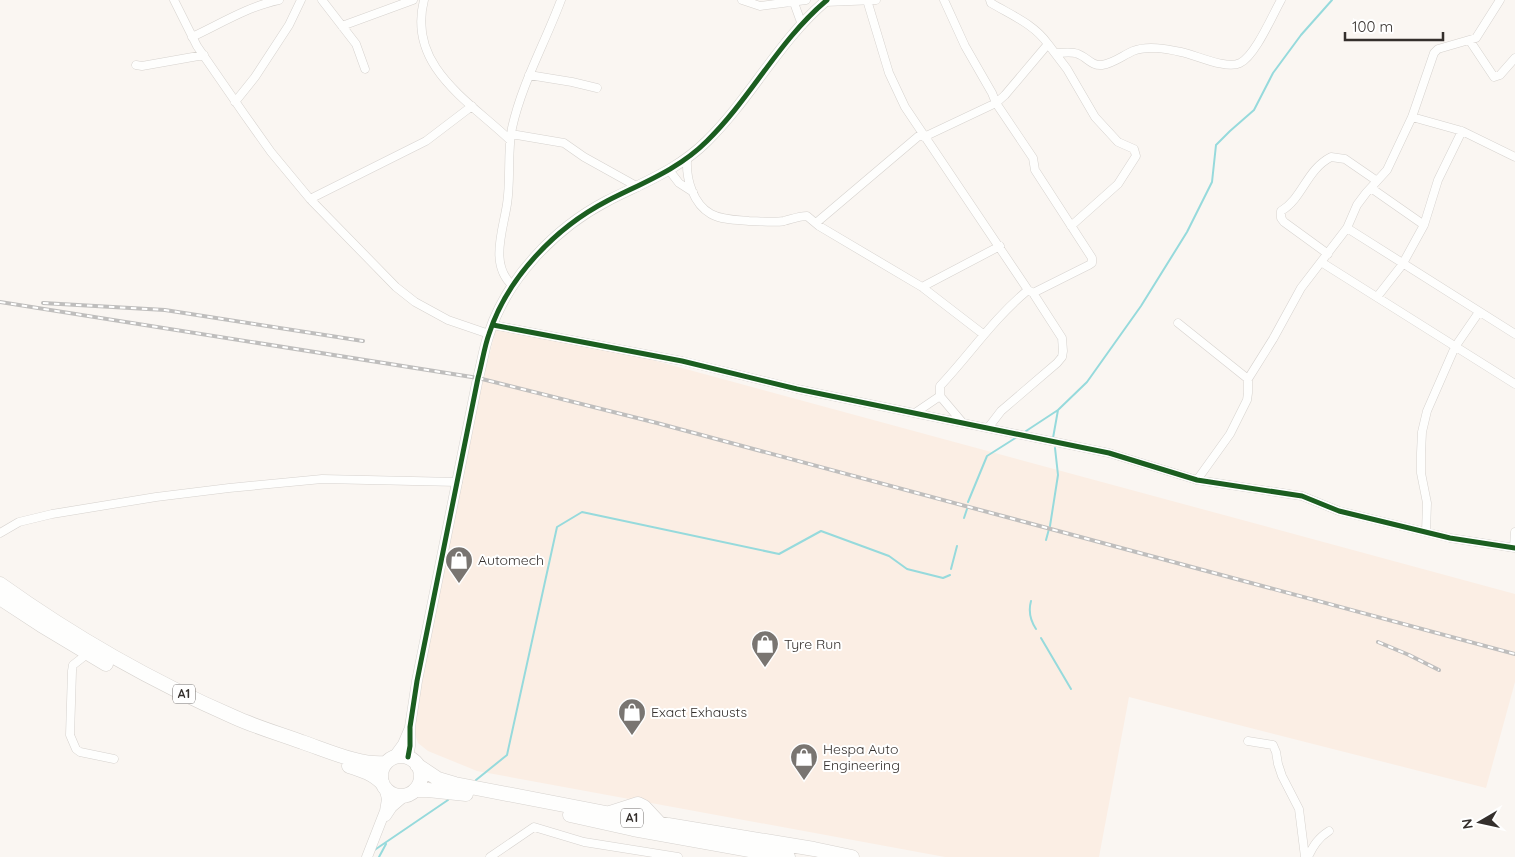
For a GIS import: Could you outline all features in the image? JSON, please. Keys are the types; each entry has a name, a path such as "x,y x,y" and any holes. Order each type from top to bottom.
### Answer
{"highway":[{"name":"A1","path":"0,584 89,644 127,665 236,718 323,749 369,763 389,761 400,756 412,761 438,779 455,784 813,853 852,857"},
{"name":"A1","path":"0,598 87,654 183,703 235,726 366,771 394,794 454,792 519,804 641,831 788,857"},
{"path":"384,786 382,773 389,761"},
{"path":"410,793 421,778 412,761"}],"street":[{"path":"174,0 192,37 235,102 271,152 310,199 396,287 414,302 448,320 491,330 673,360 796,389 1109,453 1197,480 1302,496 1339,511 1450,538 1515,547 1515,532"},
{"path":"192,37 235,16 266,3 279,0"},
{"path":"235,102 255,78 301,0"},
{"path":"322,0 356,44 364,70"},
{"path":"342,26 413,0"},
{"path":"424,0 420,26 427,49 447,84 472,106 511,137 567,144 584,157 638,187"},
{"path":"513,286 502,274 499,258 499,245 508,194 508,156 511,137 529,74 561,0"},
{"path":"742,0 760,6 793,0 806,0"},
{"path":"793,0 802,25"},
{"path":"867,0 896,90 923,135 1062,338 1064,346 1062,357 1001,411 988,428"},
{"path":"412,761 410,727 417,681 458,482 462,452 491,330 513,286 532,259 561,232 592,210 687,160 708,140 802,25 826,1 876,0"},
{"path":"944,0 965,46 992,92 996,103 1033,158 1035,170 1092,255 1092,263 1031,291 1008,307 940,386 940,396 962,422"},
{"path":"990,0 991,3 1032,26 1042,36 1067,69 1094,117 1118,142 1134,149 1136,156 1118,184 1072,226"},
{"path":"1056,53 1079,54 1090,62 1101,65 1116,61 1132,51 1155,48 1183,52 1227,64 1238,65 1246,60 1257,45 1281,0"},
{"path":"1197,480 1230,434 1246,400 1248,380 1301,288 1347,228 1357,205 1387,170 1412,117 1426,72 1435,51 1476,38 1500,0"},
{"path":"1470,41 1494,77 1500,75 1515,58"},
{"path":"816,223 923,135 996,103 1048,44"},
{"path":"136,65 142,66 204,55"},
{"path":"529,74 597,88"},
{"path":"310,199 426,141 472,106"},
{"path":"1412,117 1462,131 1515,157"},
{"path":"1377,298 1402,265 1424,226 1438,180 1462,131"},
{"path":"1328,254 1284,222 1281,218 1281,212 1290,205 1317,167 1331,157 1345,159 1377,181"},
{"path":"687,160 688,177 693,192 701,206 711,214 728,220 784,221 807,216 922,287 983,334"},
{"path":"669,170 679,183 693,192"},
{"path":"1371,188 1424,226"},
{"path":"1347,228 1402,265 1515,334"},
{"path":"922,287 1000,246"},
{"path":"1321,262 1515,384"},
{"path":"1426,532 1427,504 1422,473 1422,432 1427,411 1455,347 1479,312"},
{"path":"1178,324 1248,380"},
{"path":"915,413 940,396"},
{"path":"0,533 19,522 52,514 156,497 229,488 322,479 458,482"},
{"path":"87,654 73,665 70,735 76,749 80,752 114,759"},
{"path":"389,761 405,739 410,727"},
{"path":"1248,741 1273,745 1282,776 1300,809 1307,857"},
{"path":"369,852 385,811 387,799 384,786"},
{"path":"380,824 392,807 410,793"},
{"path":"490,857 534,827 584,842 678,857"},
{"path":"1307,857 1321,836 1329,832"},
{"path":"625,848 632,857"}],"shaded area":[{"path":"496,328 634,355 1515,594 1515,682 1486,788 1129,697 1099,857 945,857 477,771 428,751 418,743 414,731 416,704 474,417"}],"waterway":[{"path":"1023,433 1058,410 1087,382 1141,306 1187,232 1212,182 1216,145 1254,110 1273,73 1301,35 1332,0"},
{"path":"1053,438 1058,410"},
{"path":"968,502 987,456 1017,437"},
{"path":"1050,526 1058,475 1055,448"},
{"path":"964,518 967,509"},
{"path":"476,780 507,755 557,527 582,512 779,554 821,531 889,556 907,569 943,578 950,575"},
{"path":"1046,540 1049,529"},
{"path":"951,569 957,546"},
{"path":"1031,601 1030,616 1036,629"},
{"path":"1041,638 1071,689"},
{"path":"373,851 448,800"},
{"path":"379,857 386,844"}],"railway":[{"path":"0,302 478,378 657,423 1515,654"},
{"path":"43,303 165,310 363,341"},
{"path":"1378,642 1439,670"}],"cycle path":[{"path":"408,757 410,727 417,681 478,378 489,334 497,313 508,293 535,257 569,225 607,201 672,168 707,141 738,106 794,33 827,0"},
{"path":"493,325 682,361 797,389 1109,453 1197,480 1302,496 1339,511 1450,538 1515,548"}],"place":[{"name":"Automech","path":"459,584"},
{"name":"Tyre Run","path":"765,668"},
{"name":"Exact Exhausts","path":"632,736"},
{"name":"Hespa Auto Engineering","path":"804,781"}]}
